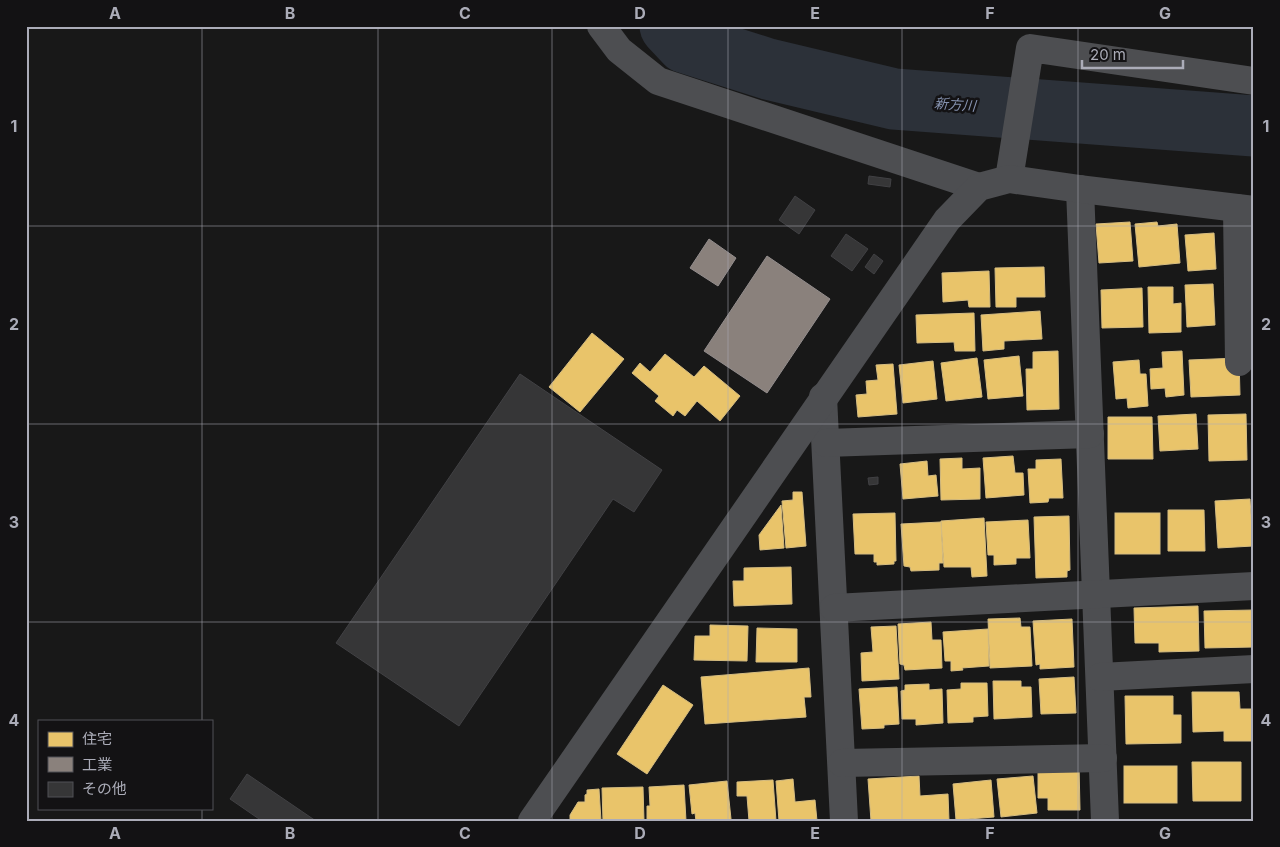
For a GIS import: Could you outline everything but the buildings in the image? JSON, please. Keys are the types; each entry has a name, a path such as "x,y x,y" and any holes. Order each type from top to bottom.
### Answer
{"street":[{"path":"601,26 619,50 658,81 979,187"},
{"path":"1009,179 1030,48 1254,80"},
{"path":"532,821 947,220 979,187 1009,179 1246,209 1239,362"},
{"path":"1080,189 1105,821"},
{"path":"823,397 844,821"},
{"path":"826,442 1090,434"},
{"path":"834,608 1254,586"},
{"path":"1100,677 1254,669"},
{"path":"842,763 1103,758"}],"waterway":[{"name":"新方川","path":"670,26 686,43 768,69 894,99 1254,126"}]}
